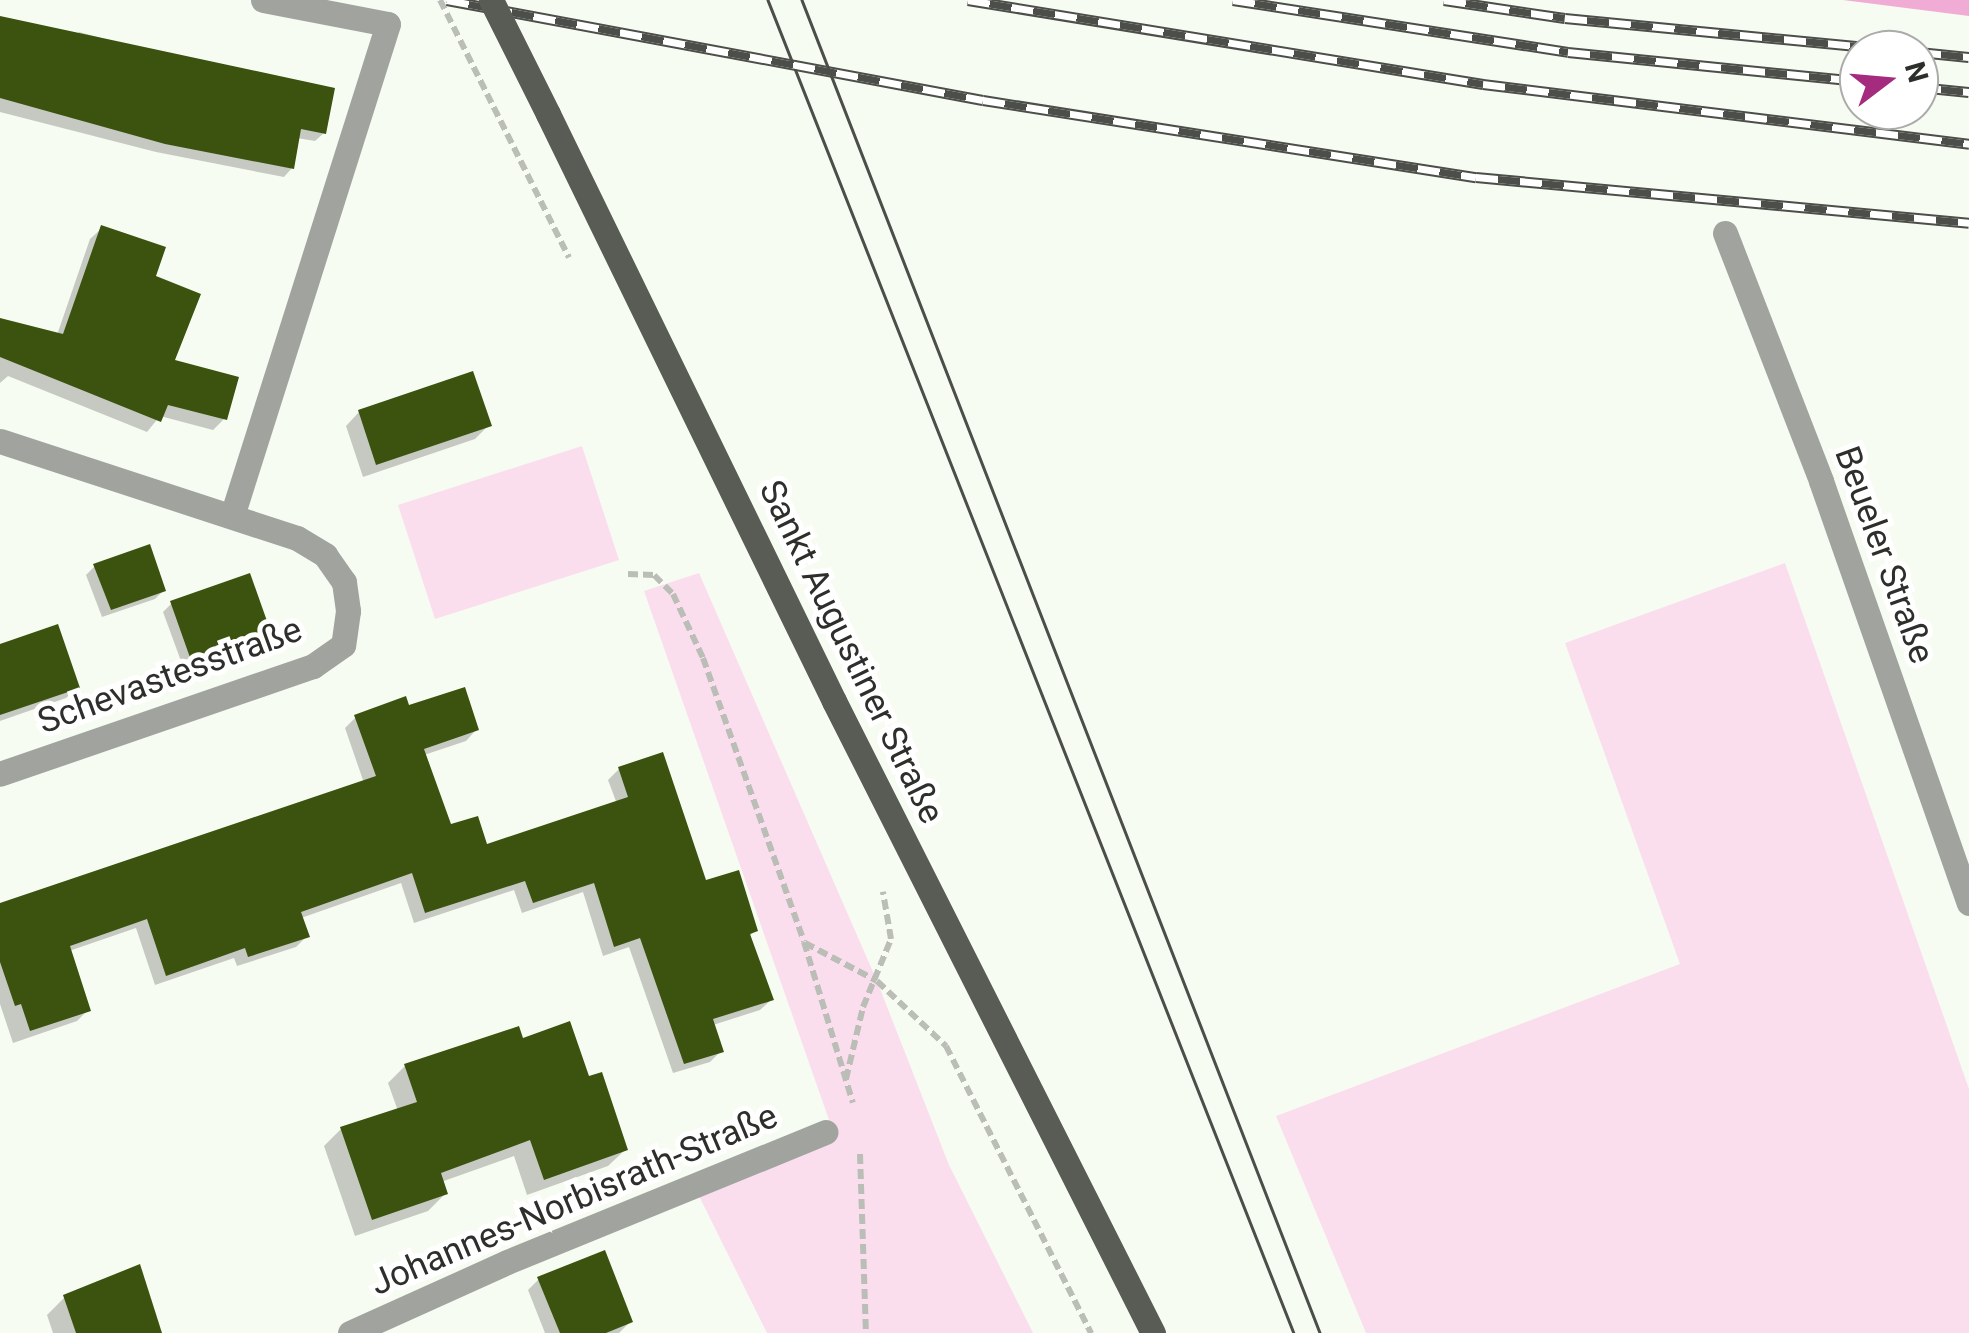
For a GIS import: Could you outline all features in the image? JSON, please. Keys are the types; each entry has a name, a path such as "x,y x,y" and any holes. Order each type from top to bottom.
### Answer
{"main road":[{"name":"Sankt Augustiner Straße","path":"491,0 834,701 1153,1333"}],"street":[{"path":"232,516 388,24 263,0"},
{"name":"Beueler Straße","path":"1725,234 1821,481 1969,903"},
{"name":"Schevastesstraße","path":"0,441 297,538 325,555 344,582 348,611 344,646 314,666 0,774"},
{"name":"Johannes-Norbisrath-Straße","path":"350,1333 506,1262 826,1132"}],"path":[{"path":"440,0 492,105"},
{"path":"628,574 654,575 674,594 703,658 804,942 858,1120"},
{"path":"804,942 877,980 946,1046 1091,1333"},
{"path":"846,1079 863,1007 877,980"},
{"path":"859,1139 866,1333"}],"shaded area":[{"path":"1843,0 1969,0 1969,16"},
{"path":"582,446 619,560 435,619 398,505"},
{"path":"1785,563 1969,1089 1969,1333 1366,1333 1276,1116 1680,964 1565,643"},
{"path":"699,573 877,981 949,1165 1033,1333 767,1333 699,1196 836,1140 644,591"}],"building":[{"path":"0,16 335,88 326,134 301,129 294,169 165,144 0,98"},
{"path":"101,225 166,247 156,276 201,294 175,360 239,377 227,420 168,405 161,422 0,357 0,318 63,334"},
{"path":"473,371 492,426 376,465 358,410"},
{"path":"150,544 166,591 111,610 93,564"},
{"path":"250,573 273,638 193,666 170,601"},
{"path":"58,624 80,688 0,715 0,644"},
{"path":"465,687 479,730 424,749 451,824 478,816 487,844 628,797 618,767 663,752 706,880 739,870 758,931 750,934 774,1000 713,1019 724,1052 684,1064 640,938 614,947 594,883 533,903 525,881 425,913 412,873 301,912 310,937 248,957 245,948 166,976 147,919 70,946 91,1011 30,1031 21,1004 15,1006 0,962 0,903 376,776 354,715 406,696 409,705"},
{"path":"570,1021 589,1076 602,1072 628,1150 544,1180 530,1140 441,1173 448,1194 372,1220 340,1127 417,1102 404,1064 519,1026 523,1038"},
{"path":"605,1250 633,1322 606,1333 560,1333 537,1277"},
{"path":"140,1264 162,1333 76,1333 63,1295"}],"tram line":[{"path":"768,0 1294,1333"},
{"path":"802,0 1320,1333"}],"railway":[{"path":"447,0 983,100 1476,177 1969,223"},
{"path":"968,0 1483,84 1969,144"},
{"path":"1233,0 1568,52 1839,79"},
{"path":"1444,0 1565,18 1839,44"},
{"path":"1939,54 1969,57"},
{"path":"1939,89 1969,92"}]}
